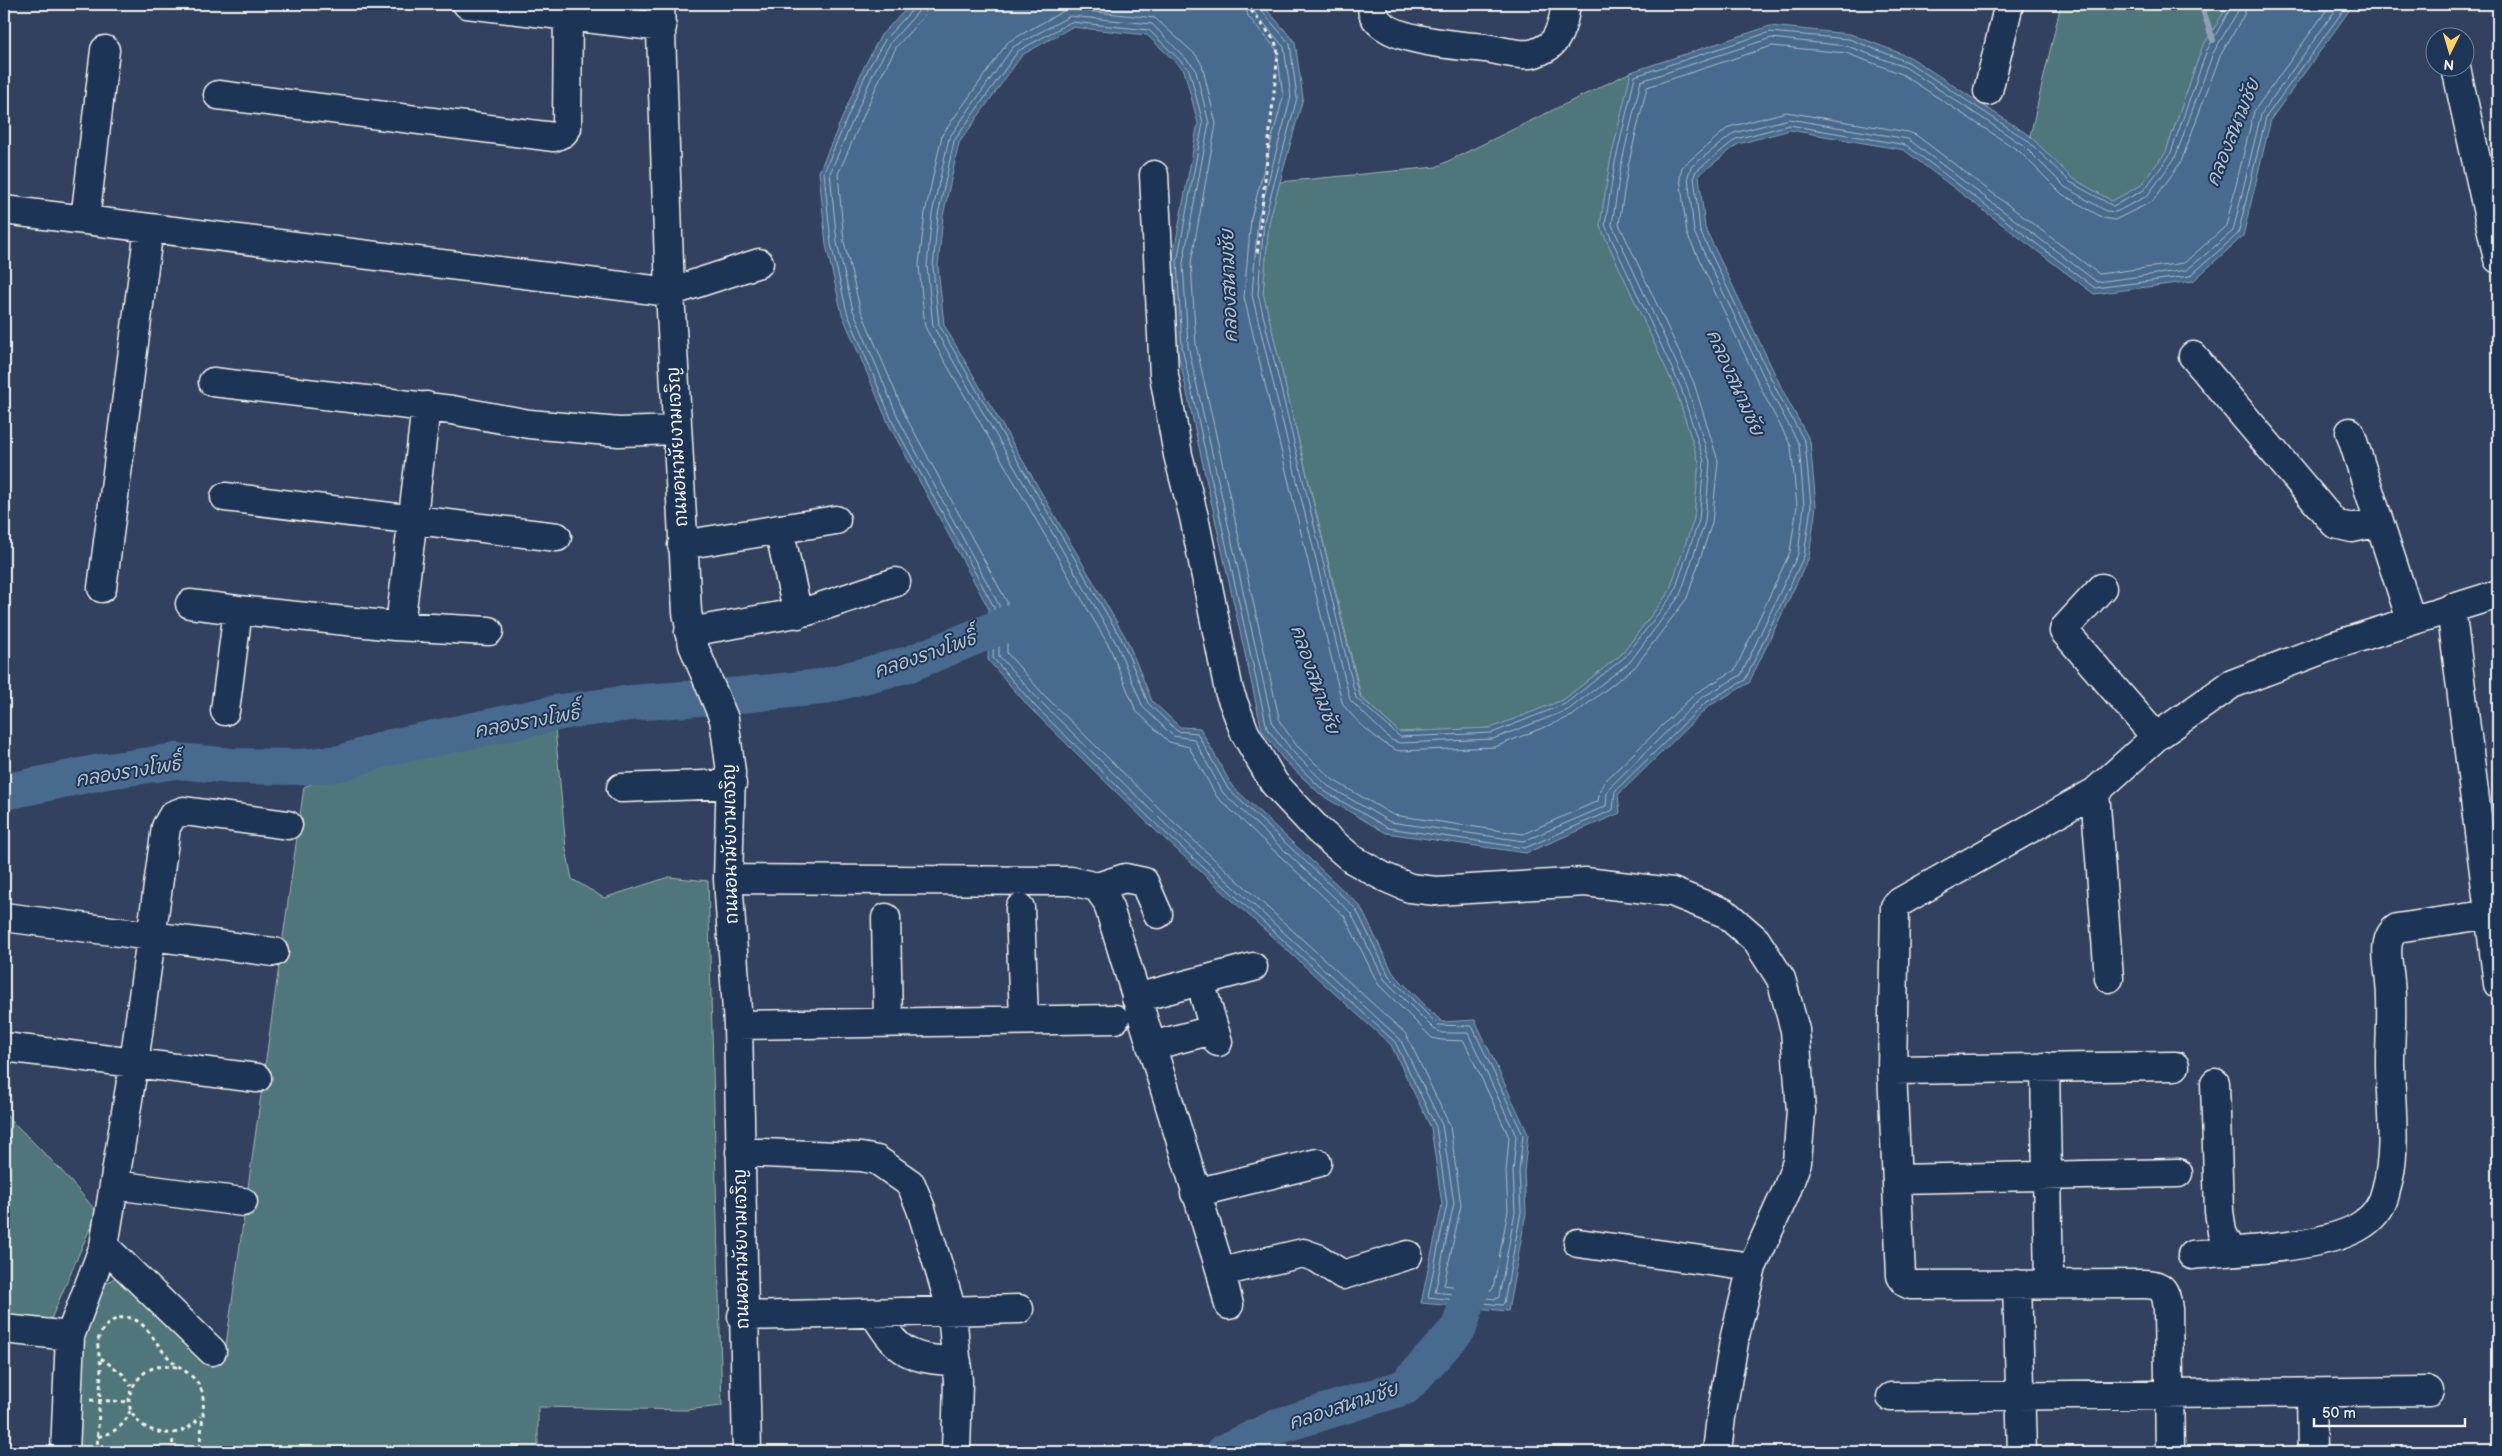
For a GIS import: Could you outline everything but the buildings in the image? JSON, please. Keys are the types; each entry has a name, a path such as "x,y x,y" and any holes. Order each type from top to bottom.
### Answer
{"street":[{"path":"467,4 661,15"},
{"path":"1372,4 1372,9 1380,24 1419,40 1531,54 1550,46 1562,26 1566,4"},
{"path":"1988,91 2009,4"},
{"path":"218,95 554,137 563,133 567,128 567,10"},
{"name":"ถนนอนามัยงามเจริญ","path":"661,15 676,430 689,632 724,719 732,784 728,880 738,1025 742,1316 747,1452"},
{"path":"85,220 105,50"},
{"path":"2458,78 2498,259"},
{"path":"1154,175 1159,300 1166,394 1178,455 1194,517 1229,691 1245,733 1274,783 1318,830 1352,859 1384,877 1410,888 1436,891 1585,882 1672,892 1725,913 1756,940 1781,979 1795,1030 1801,1111 1797,1162 1786,1192 1752,1267 1735,1336 1717,1452"},
{"path":"4,210 670,292 760,263"},
{"path":"102,588 149,228"},
{"path":"2193,356 2335,524 2352,528 2379,522"},
{"path":"213,382 426,406 529,424 619,432 676,430"},
{"path":"400,626 411,519 426,406"},
{"path":"2350,432 2411,620"},
{"path":"226,497 557,537"},
{"path":"682,545 836,520"},
{"path":"779,529 798,614"},
{"path":"689,632 798,614 896,582"},
{"path":"2102,588 2064,631 2156,737"},
{"path":"2170,1452 2168,1309 2165,1290 2156,1284 1906,1283 1901,1276 1892,1070 1894,912 1897,905 2095,792 2156,737 2232,684 2332,646 2498,594"},
{"path":"190,604 400,626 489,631"},
{"path":"2451,608 2494,913 2498,984"},
{"path":"226,711 238,610"},
{"path":"621,788 732,784"},
{"path":"2095,792 2109,978"},
{"path":"64,1452 70,1336 104,1246 134,1063 152,936 162,844 166,827 173,815 184,811 288,825"},
{"path":"728,880 1070,880 1097,886 1125,878 1144,882 1158,914"},
{"path":"1097,886 1107,900 1195,1193 1221,1272 1229,1305"},
{"path":"1020,908 1024,1020"},
{"path":"2192,1255 2300,1245 2350,1231 2374,1215 2381,1205 2391,1171 2390,1061 2393,1022 2387,952 2390,936 2397,928 2494,913"},
{"path":"4,918 274,952"},
{"path":"886,918 888,1022"},
{"path":"1136,998 1253,967"},
{"path":"1151,1046 1216,1036 1206,998"},
{"path":"738,1025 1115,1019"},
{"path":"4,1047 257,1078"},
{"path":"1892,1070 2175,1066"},
{"path":"2045,1068 2049,1284"},
{"path":"2215,1083 2219,1211 2222,1232 2231,1251"},
{"path":"740,1152 861,1157 877,1160 891,1168 911,1184 952,1311 957,1362 956,1452"},
{"path":"1195,1193 1317,1163"},
{"path":"1897,1179 2178,1173"},
{"path":"114,1185 243,1202"},
{"path":"1578,1243 1752,1267"},
{"path":"104,1246 212,1351"},
{"path":"1221,1272 1303,1253 1317,1258 1342,1275 1408,1255"},
{"path":"2017,1284 2022,1452"},
{"path":"742,1316 1019,1308"},
{"path":"874,1313 897,1345 912,1356 957,1362"},
{"path":"4,1329 70,1336"},
{"path":"1891,1397 2169,1396 2429,1391"},
{"path":"2311,1393 2312,1452"}],"path":[{"path":"1246,4 1275,41 1278,53 1257,256"},
{"path":"97,1452 101,1358 98,1342 107,1324 119,1318 133,1318 145,1326 159,1347 178,1367 188,1372 202,1390 199,1452"},
{"path":"101,1358 124,1375 131,1386"},
{"path":"146,1432 133,1419 131,1411 130,1395 134,1383 142,1374 160,1366 178,1367"},
{"path":"67,1398 130,1402"},
{"path":"98,1437 116,1432 126,1422 131,1411"},
{"path":"168,1439 187,1433 196,1424 202,1413"},
{"path":"172,1452 173,1438"}],"green space":[{"path":"2061,4 2229,4 2202,48 2166,152 2140,186 2112,201 2072,178 2030,136"},
{"path":"1631,72 1610,163 1600,226 1676,390 1699,462 1694,519 1669,592 1622,654 1563,700 1491,728 1399,732 1361,697 1263,293 1269,222 1280,182 1436,167"},
{"path":"530,727 555,728 566,849 572,879 604,898 669,877 708,881 722,1406 686,1410 538,1407 538,1452 78,1452 84,1328 100,1288 114,1278 125,1278 206,1365 225,1352 304,787 356,766"},
{"path":"4,1113 60,1169 97,1212 51,1319 4,1315"}],"water":[{"path":"911,4 1262,4 1295,42 1303,98 1269,222 1263,293 1360,697 1399,732 1491,728 1563,700 1622,654 1669,592 1694,519 1699,462 1676,390 1600,226 1610,163 1631,72 1770,26 1850,34 1910,57 2030,136 2072,178 2112,201 2140,186 2166,152 2202,48 2229,4 2357,4 2351,8 2271,119 2243,236 2193,281 2094,294 1904,150 1790,130 1738,144 1699,175 1705,228 1784,393 1810,441 1816,506 1809,557 1749,683 1709,706 1618,795 1620,813 1526,853 1386,833 1321,795 1283,759 1262,730 1177,348 1172,262 1198,123 1184,70 1147,35 1072,27 1022,55 959,143 943,216 938,267 944,325 1127,640 1152,701 1180,727 1200,728 1232,786 1360,906 1393,973 1442,1022 1475,1020 1528,1134 1524,1172 1526,1213 1508,1311 1421,1303 1442,1205 1431,1128 1391,1045 1153,828 1030,708 988,660 989,609 889,425 842,314 826,245 819,172 864,67 881,35"}],"waterway":[{"path":"2201,4 2213,40"},
{"name":"คลองรางโพธิ์","path":"4,792 101,772 176,761 233,766 302,767 341,763 387,748 561,712 630,703 821,687 909,664 1034,613"},
{"name":"คลองสนามชัย","path":"1224,1452 1279,1426 1405,1387 1459,1328 1481,1259"}]}
